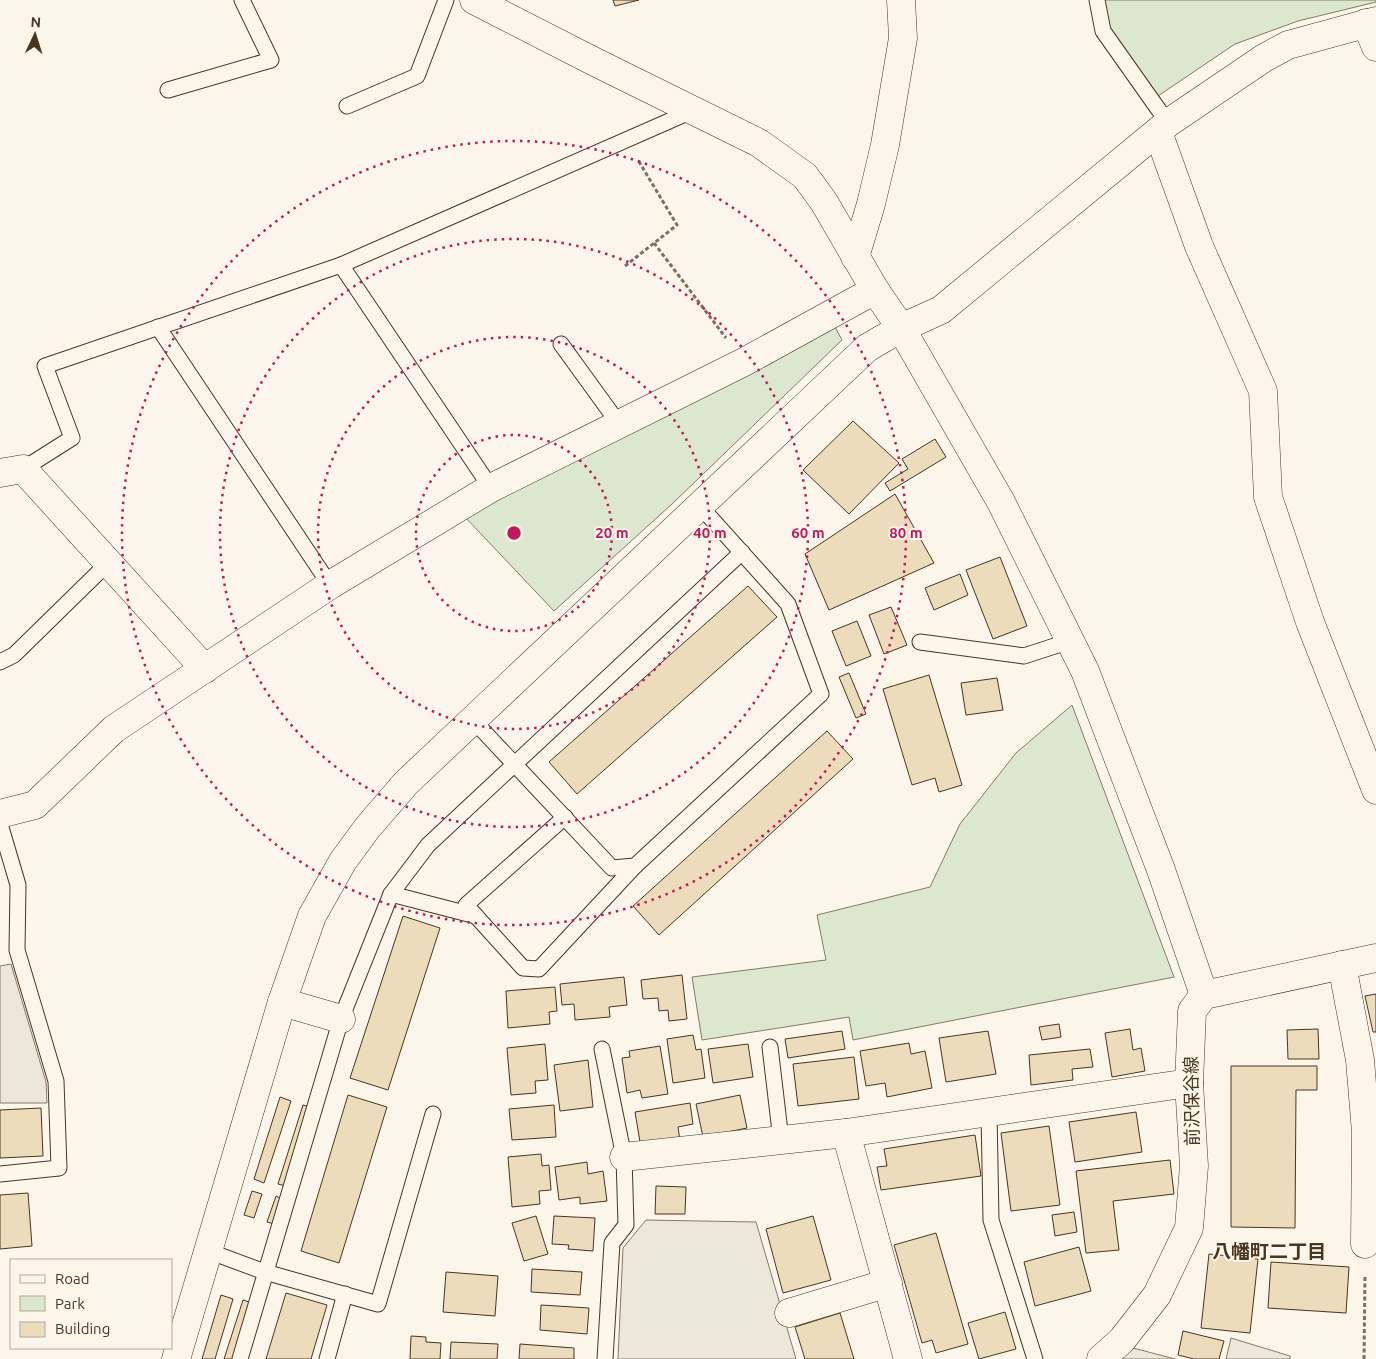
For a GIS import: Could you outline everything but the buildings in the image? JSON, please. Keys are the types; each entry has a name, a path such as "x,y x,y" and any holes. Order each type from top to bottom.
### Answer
{"street":[{"path":"474,0 759,143 805,176 824,202 855,257 900,328 1001,502 1085,671 1161,870 1204,994 1376,958"},
{"path":"855,257 872,204 885,145 903,38 901,0"},
{"path":"176,1359 282,1002 312,916 343,861 368,827 406,783 867,348 900,328 941,310 1163,128 1264,58 1288,45 1373,31"},
{"path":"1163,128 1199,246 1263,391 1268,497 1310,622 1376,790"},
{"path":"0,814 35,805 114,729 330,585 491,488 744,362 875,290"},
{"path":"11,471 108,563 205,669"},
{"path":"1342,965 1360,1060 1366,1132 1365,1244"},
{"name":"前沢保谷線","path":"1101,1359 1122,1340 1158,1295 1189,1228 1194,1166 1189,1083 1192,1011 1204,994"},
{"path":"282,1002 341,1019"},
{"path":"624,1157 846,1134 1189,1083"},
{"path":"846,1134 908,1359"},
{"path":"790,1313 888,1284"}],"lane":[{"path":"168,90 271,60 242,0"},
{"path":"347,106 417,76 446,0"},
{"path":"1097,0 1103,31 1163,128"},
{"path":"11,471 72,438 45,366 341,265 692,111"},
{"path":"341,265 491,488"},
{"path":"158,327 330,585"},
{"path":"561,344 618,424"},
{"path":"565,818 466,905 523,968 539,969 635,866 821,694 788,604 700,506"},
{"path":"240,1359 341,1019 391,894 428,845 742,552"},
{"path":"0,662 14,655 108,563"},
{"path":"920,642 1024,656 1070,641"},
{"path":"472,720 612,868 635,866"},
{"path":"0,824 18,886 17,950 56,1081 59,1168 0,1174"},
{"path":"391,894 476,916"},
{"path":"770,1047 781,1140"},
{"path":"602,1049 624,1157 626,1225 612,1244 605,1359"},
{"path":"989,1112 991,1220 1035,1359"},
{"path":"208,1251 265,1272 378,1304 433,1114"},
{"path":"327,1359 346,1294"}],"path":[{"path":"625,266 677,225 626,140"},
{"path":"654,243 744,362"},
{"path":"1364,1359 1365,1244"}],"green space":[{"path":"1097,0 1376,0 1376,2 1298,21 1235,44 1152,100 1115,48"},
{"path":"833,323 842,340 672,504 554,611 464,516"},
{"path":"1072,705 1174,977 853,1040 849,1017 702,1040 692,977 826,960 817,915 930,887 960,824 1016,753"}],"shaded area":[{"path":"11,964 46,1082 47,1103 0,1103 0,966"},
{"path":"646,1220 756,1222 796,1359 618,1359 623,1248"},
{"path":"1231,1338 1290,1356 1290,1359 1226,1359"},
{"path":"1133,1348 1175,1359 1122,1359"}],"district":[{"name":"八幡町二丁目","path":"1269,1251"}]}
